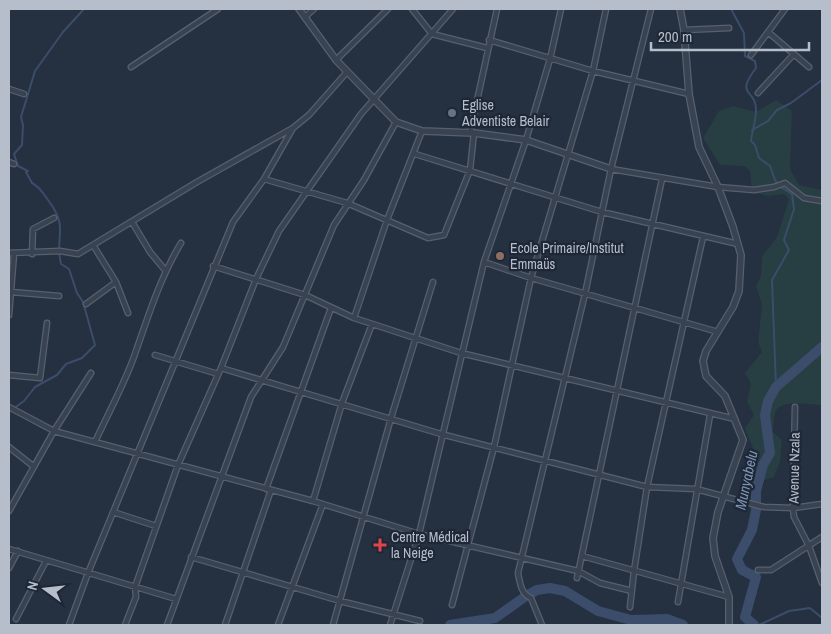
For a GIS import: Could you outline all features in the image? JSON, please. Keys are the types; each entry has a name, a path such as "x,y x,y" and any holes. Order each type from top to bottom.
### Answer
{"street":[{"path":"132,67 218,9"},
{"path":"299,9 336,60 396,122 422,131 472,133 526,140 611,169 662,179 754,190 785,183 804,198 822,201"},
{"path":"305,17 314,9"},
{"path":"336,60 388,9"},
{"path":"412,9 432,34 487,48"},
{"path":"125,625 136,597 135,587 178,466 221,368 256,279 280,232 307,191 373,100 453,9"},
{"path":"264,179 347,203 428,238 444,235 470,170 472,133 487,48 497,9"},
{"path":"390,625 392,613 419,534 441,434 484,262 526,140 550,59 560,9"},
{"path":"452,605 494,447 531,278 593,71 606,9"},
{"path":"542,625 531,598 526,596 520,586 518,573 547,460 611,169 651,9"},
{"path":"680,9 684,30 689,94 699,147 718,187 739,244 741,262 739,291 733,308 703,361 706,376 725,396 743,440 723,497 713,538 716,556 729,597 728,625"},
{"path":"751,55 785,9"},
{"path":"684,30 729,28"},
{"path":"768,32 809,67"},
{"path":"489,40 593,71 689,94"},
{"path":"758,93 794,54"},
{"path":"9,315 11,254 59,252 78,254 197,182 293,128 310,115 348,72"},
{"path":"9,89 24,94"},
{"path":"167,625 251,397 283,348 334,225 364,180 396,122"},
{"path":"69,625 88,573 176,361 213,266 233,222 264,179 293,128"},
{"path":"354,318 387,220 415,154 422,131"},
{"path":"415,154 602,212 739,244"},
{"path":"576,578 618,391 662,179"},
{"path":"32,254 33,228 54,218"},
{"path":"132,222 150,252 165,270"},
{"path":"630,607 647,487 703,237"},
{"path":"95,442 137,349 143,326 165,270 181,243"},
{"path":"93,245 116,282 128,313"},
{"path":"484,262 531,278 718,332"},
{"path":"213,266 305,295 354,318 461,353 512,364 710,415 735,419"},
{"path":"86,304 116,282"},
{"path":"334,625 392,418 433,282"},
{"path":"11,292 59,296"},
{"path":"225,625 244,572 268,489 331,308"},
{"path":"9,375 40,378 47,323"},
{"path":"313,502 342,403 372,324"},
{"path":"155,355 218,374"},
{"path":"221,368 441,434 647,487 696,489 756,506 793,508 822,504"},
{"path":"9,510 33,466 90,373"},
{"path":"9,407 54,431 323,504 419,534 578,571 600,583 632,591"},
{"name":"Avenue Nzala","path":"795,407 794,516 809,546 822,583"},
{"path":"678,602 710,415"},
{"path":"9,448 33,466"},
{"path":"278,625 323,504"},
{"path":"113,512 156,526"},
{"path":"758,570 771,570 822,537"},
{"path":"9,549 176,599"},
{"path":"9,568 18,552"},
{"path":"582,556 729,597"},
{"path":"191,557 340,601 420,621"},
{"path":"16,619 46,561"}],"green space":[{"path":"776,100 792,111 790,169 799,185 822,190 822,405 790,404 779,407 776,411 773,432 782,440 780,462 774,477 762,481 758,494 751,501 744,497 757,458 745,428 754,415 747,402 751,384 745,373 762,352 758,342 762,304 756,286 761,276 762,256 777,237 789,199 784,194 768,196 752,192 750,171 744,166 720,165 703,138 719,111 733,106 756,112"}],"waterway":[{"path":"9,412 24,401 35,387 57,375 66,364 82,358 95,345 83,302 77,293 69,269 61,264 59,254 60,225 55,210 43,193 32,183 26,172 28,171 18,166 14,154 22,145 23,125 21,117 35,71 63,32 84,9"},
{"path":"731,9 744,33 745,56 755,61 756,68 746,88 753,98 756,110 751,141 755,145 759,158 770,166 779,186 792,194 794,209 784,240 789,250 772,280 776,387"},
{"path":"752,130 768,121 777,110 791,103 822,80"},
{"name":"Munyabelu","path":"754,625 745,617 756,577 742,570 737,559 752,530 756,510 756,491 763,465 770,453 765,415 768,401 776,387 822,347"},
{"name":"Munyabelu","path":"450,625 495,618 526,596 537,590 550,588 565,591 598,611 631,620 667,619 683,625"},
{"path":"759,625 789,611 810,608 822,618"}],"place":[{"name":"Eglise Adventiste Belair","path":"452,113"},
{"name":"Ecole Primaire/Institut Emmaüs","path":"500,256"},
{"name":"Centre Médical la Neige","path":"380,545"}]}
